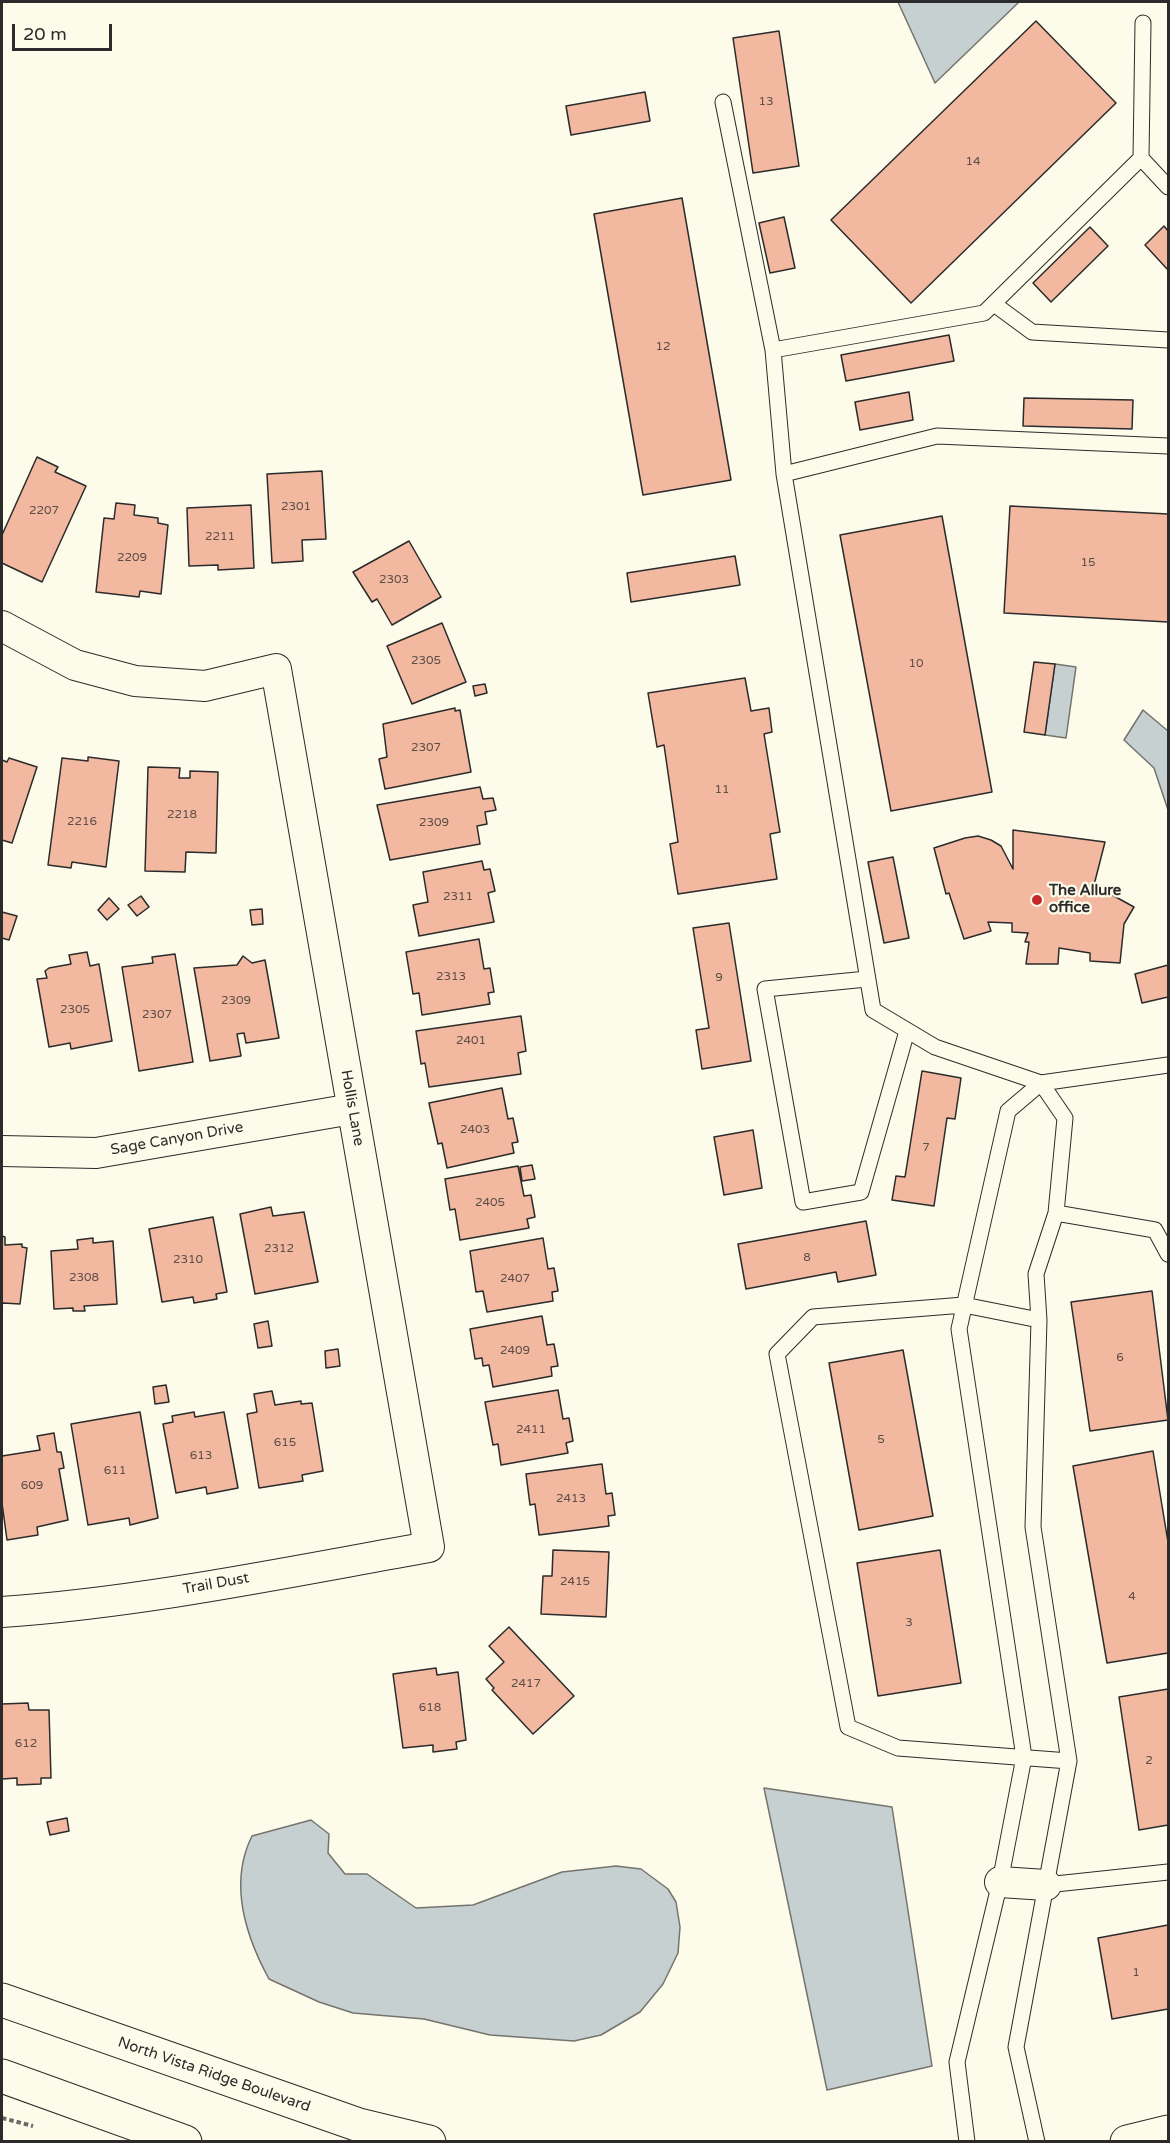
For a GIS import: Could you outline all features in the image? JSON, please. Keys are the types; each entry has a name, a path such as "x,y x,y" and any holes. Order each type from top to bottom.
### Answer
{"street":[{"name":"Hollis Lane","path":"2,626 75,665 135,681 205,686 276,669 429,1547"},
{"name":"Sage Canyon Drive","path":"2,1151 96,1153 352,1109"},
{"name":"Trail Dust","path":"2,1612 52,1609 192,1588 429,1547"},
{"path":"1000,1882 1046,1885"},
{"name":"North Vista Ridge Boulevard","path":"2,2000 360,2125 429,2142"},
{"path":"2,2076 185,2142"},
{"path":"1127,2142 1168,2132"}],"lane":[{"path":"773,350 984,314 1141,158 1143,23"},
{"path":"723,102 773,350 784,474 873,1010 935,1047 1041,1083 1168,1065"},
{"path":"1141,158 1168,186"},
{"path":"994,304 1032,332 1168,340"},
{"path":"784,474 937,436 1168,446"},
{"path":"867,979 765,989 803,1202 861,1192 907,1031"},
{"path":"1037,2142 1016,2047 1069,1761 1033,1527 1039,1320 1036,1274 1056,1213 1065,1118 1041,1083"},
{"path":"967,2142 957,2062 1000,1882 1024,1757 959,1329 1008,1111 1041,1083"},
{"path":"1056,1213 1155,1230 1168,1254"},
{"path":"1039,1320 964,1305 813,1317 777,1354 848,1727 898,1748 1069,1761"},
{"path":"1046,1885 1168,1872"}],"shaded area":[{"path":"898,2 1019,2 935,83"},
{"path":"1055,664 1076,667 1066,738 1045,735"},
{"path":"1143,710 1168,731 1168,810 1154,768 1124,740"},
{"path":"764,1788 892,1807 932,2066 827,2090"},
{"path":"311,1820 329,1834 328,1853 345,1874 367,1874 416,1908 473,1905 562,1872 616,1866 641,1869 668,1889 676,1902 680,1927 678,1953 663,1984 640,2012 601,2035 574,2041 490,2035 424,2019 353,2013 319,2002 269,1979 247,1927 241,1890 245,1854 252,1836"}],"building":[{"path":"1036,21 1116,103 911,303 831,220"},
{"path":"779,31 799,166 753,173 733,38"},
{"path":"645,92 650,121 571,135 566,106"},
{"path":"682,198 731,480 643,495 594,214"},
{"path":"784,217 795,268 770,273 759,223"},
{"path":"1164,226 1168,231 1168,270 1145,245"},
{"path":"1090,227 1108,246 1051,302 1033,283"},
{"path":"949,335 954,361 846,381 841,355"},
{"path":"909,392 913,420 860,430 855,402"},
{"path":"1024,398 1133,400 1132,429 1023,426"},
{"path":"37,457 58,467 55,472 86,486 42,582 2,563 2,535"},
{"path":"322,471 326,539 302,540 303,561 272,563 267,474"},
{"path":"116,503 135,505 134,515 158,518 158,523 168,525 161,594 140,591 139,597 96,592 104,518 114,519"},
{"path":"251,505 254,568 218,570 218,565 189,566 187,508"},
{"path":"1010,506 1168,514 1168,622 1004,613"},
{"path":"942,516 992,792 891,811 840,535"},
{"path":"409,541 441,597 392,625 377,599 372,602 353,572"},
{"path":"735,556 740,585 631,602 627,573"},
{"path":"442,623 466,682 412,704 387,646"},
{"path":"1034,662 1055,664 1045,735 1024,732"},
{"path":"745,678 751,711 769,708 772,732 764,734 780,832 770,834 777,879 678,894 670,844 678,842 664,745 657,747 648,693"},
{"path":"485,684 487,693 475,696 473,686"},
{"path":"455,708 455,711 460,710 471,772 385,789 379,759 387,757 383,724"},
{"path":"88,757 119,761 106,867 72,862 71,868 48,865 62,758 88,761"},
{"path":"9,758 37,767 12,843 2,840 2,760 7,762"},
{"path":"148,767 180,768 179,778 190,778 190,771 218,772 216,853 186,852 185,872 145,871"},
{"path":"480,787 483,799 493,798 496,810 485,812 487,824 477,826 480,844 390,860 377,805"},
{"name":"The Allure office","path":"1013,830 1105,842 1094,885 1134,907 1124,924 1120,963 1090,961 1090,953 1059,948 1058,964 1026,964 1029,942 1025,942 1028,933 1012,932 1012,923 988,922 991,931 964,939 949,893 946,894 934,848 978,836 1001,846 1013,869"},
{"path":"893,857 909,938 884,943 868,862"},
{"path":"482,861 484,870 490,869 495,891 488,893 494,922 419,936 413,905 428,902 423,872"},
{"path":"141,896 149,907 137,916 128,905"},
{"path":"109,898 119,909 107,920 98,910"},
{"path":"262,909 263,924 252,925 250,910"},
{"path":"2,912 17,916 9,940 2,938"},
{"path":"729,923 751,1061 702,1069 696,1030 709,1028 693,928"},
{"path":"479,939 484,969 490,968 494,992 488,993 490,1004 422,1015 419,993 413,994 406,952"},
{"path":"87,952 90,966 99,964 112,1041 71,1049 70,1043 49,1047 37,979 47,978 45,971 49,968 71,964 69,955"},
{"path":"175,954 193,1062 139,1071 122,967 153,963 152,957"},
{"path":"243,956 252,963 265,960 279,1038 246,1043 244,1033 237,1034 241,1056 210,1061 194,968 237,965"},
{"path":"1168,965 1168,997 1142,1003 1135,974"},
{"path":"521,1016 526,1051 518,1053 521,1074 429,1087 425,1063 421,1064 416,1031"},
{"path":"922,1071 961,1078 955,1119 947,1118 934,1206 892,1200 896,1176 905,1177"},
{"path":"502,1088 508,1119 513,1118 518,1142 512,1143 514,1153 447,1168 442,1143 438,1144 429,1103"},
{"path":"753,1130 762,1188 724,1195 714,1137"},
{"path":"532,1165 535,1179 522,1181 520,1167"},
{"path":"518,1166 524,1196 531,1195 535,1217 527,1219 529,1228 460,1240 455,1209 450,1210 445,1179"},
{"path":"271,1207 273,1216 304,1212 318,1282 255,1294 240,1214"},
{"path":"213,1217 227,1292 216,1294 217,1299 194,1303 193,1297 162,1302 149,1229"},
{"path":"866,1221 876,1275 838,1282 836,1272 746,1289 738,1244"},
{"path":"2,1236 5,1237 5,1245 22,1244 22,1247 27,1248 20,1304 3,1303 2,1305"},
{"path":"93,1238 93,1243 113,1241 117,1304 84,1306 85,1311 73,1311 73,1308 54,1309 51,1251 78,1249 77,1240"},
{"path":"543,1238 548,1269 554,1268 558,1291 552,1292 553,1301 487,1312 483,1291 476,1292 470,1251"},
{"path":"1152,1291 1168,1420 1090,1431 1071,1302"},
{"path":"542,1316 547,1345 554,1344 558,1366 551,1367 552,1376 493,1387 489,1365 483,1366 482,1358 475,1359 470,1329"},
{"path":"268,1321 272,1346 258,1348 254,1324"},
{"path":"338,1349 340,1366 326,1368 325,1351"},
{"path":"903,1350 933,1516 859,1530 829,1363"},
{"path":"166,1385 169,1402 155,1404 153,1387"},
{"path":"558,1390 563,1419 569,1418 573,1441 566,1443 568,1453 501,1465 498,1444 493,1445 485,1402"},
{"path":"272,1391 275,1405 301,1401 301,1404 312,1403 323,1471 302,1475 303,1481 259,1488 247,1414 257,1412 254,1394"},
{"path":"140,1412 158,1518 130,1525 129,1518 88,1525 71,1424"},
{"path":"194,1412 195,1417 224,1412 238,1488 207,1494 206,1487 176,1493 163,1424 173,1422 172,1416"},
{"path":"54,1433 57,1452 61,1452 64,1468 59,1469 68,1520 37,1527 38,1535 7,1540 2,1503 2,1456 40,1450 37,1436"},
{"path":"1153,1451 1168,1542 1168,1653 1107,1663 1073,1466"},
{"path":"602,1464 606,1494 612,1493 615,1515 608,1516 609,1526 539,1535 535,1504 530,1505 526,1474"},
{"path":"553,1550 609,1552 606,1617 541,1614 543,1576 552,1576"},
{"path":"940,1550 961,1683 878,1696 857,1563"},
{"path":"509,1627 574,1696 533,1734 492,1690 494,1688 486,1679 504,1662 489,1646"},
{"path":"436,1668 437,1675 458,1672 466,1740 456,1742 457,1749 433,1752 433,1745 403,1748 393,1674"},
{"path":"1168,1689 1168,1825 1139,1830 1119,1697"},
{"path":"28,1703 29,1710 49,1710 51,1778 41,1778 41,1784 17,1785 17,1778 2,1779 2,1704"},
{"path":"67,1818 69,1831 50,1835 47,1822"},
{"path":"1168,1925 1168,2009 1112,2019 1098,1938"}],"place":[{"name":"The Allure office","path":"1037,900"}]}
